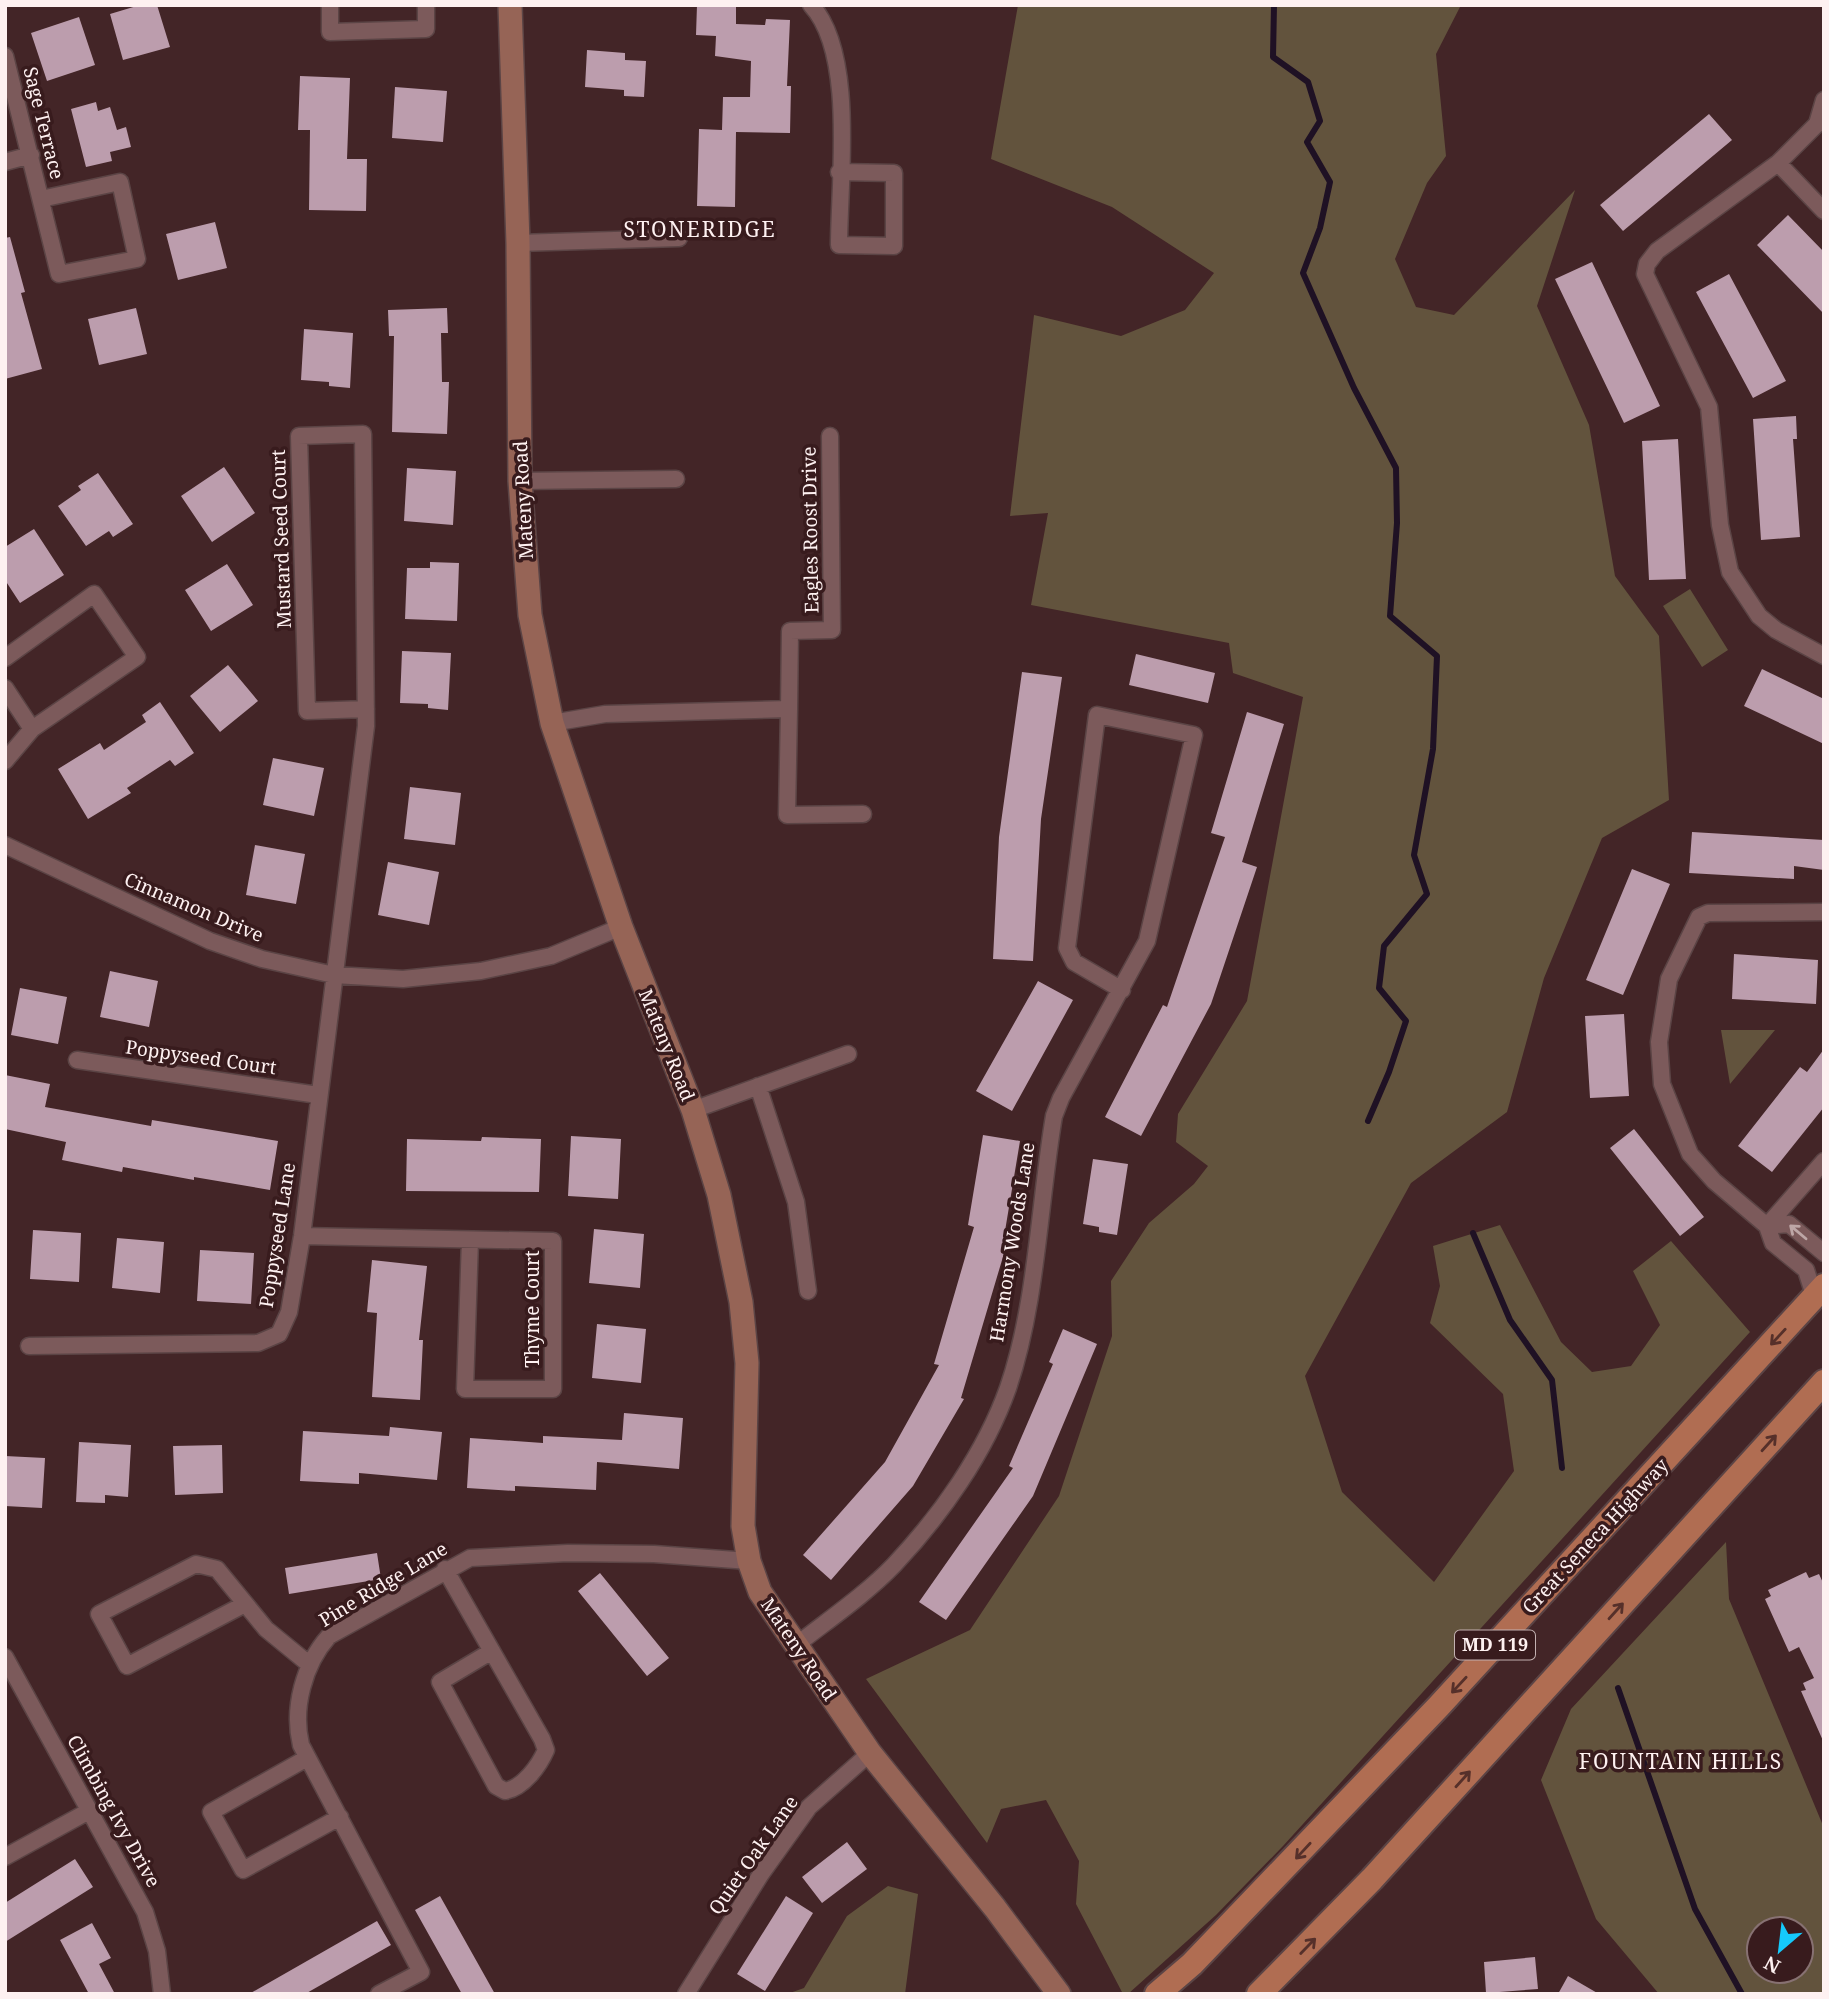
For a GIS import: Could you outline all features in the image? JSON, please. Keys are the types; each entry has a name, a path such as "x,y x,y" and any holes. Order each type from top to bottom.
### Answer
{"main road":[{"name":"Great Seneca Highway","path":"1157,1994 1192,1964 1307,1846 1824,1286"},
{"name":"MD 119","path":"1259,1994 1372,1879 1824,1382"}],"street":[{"path":"330,5 330,32 426,29 426,5"},
{"name":"Mateny Road","path":"510,5 518,243 520,481 530,615 552,723 621,927 694,1110 719,1195 741,1302 747,1363 743,1526 749,1561 760,1592 870,1754 995,1908 1059,1994"},
{"path":"811,5 835,53 841,80 839,172 839,245 894,246 894,173 839,172"},
{"name":"Sage Terrace","path":"5,57 59,274 137,259 120,183 41,199"},
{"path":"1824,100 1820,123 1778,163 1657,251 1647,264 1646,274 1709,407 1720,525 1730,572 1759,616 1776,630 1824,656"},
{"path":"5,162 31,155"},
{"path":"1778,163 1824,211"},
{"path":"518,243 678,239"},
{"name":"Mustard Seed Court","path":"334,975 366,709 363,434 299,436 307,711 366,709"},
{"name":"Eagles Roost Drive","path":"830,436 832,630 790,631 788,815 863,814"},
{"path":"520,481 676,479"},
{"path":"5,658 94,594 136,657 32,729 5,761"},
{"path":"5,688 32,729"},
{"path":"552,723 604,714 789,709"},
{"name":"Harmony Woods Lane","path":"795,1646 893,1566 940,1510 970,1468 1008,1388 1029,1297 1054,1116 1061,1098 1122,990 1147,940 1194,735 1097,715 1067,948 1074,962 1122,990"},
{"name":"Cinnamon Drive","path":"5,845 210,941 262,959 334,975 402,978 481,971 551,956 621,927"},
{"path":"1807,1306 1813,1292 1806,1270 1773,1243 1767,1226 1741,1207 1690,1154 1662,1084 1659,1042 1669,979 1699,917 1708,913 1824,912"},
{"name":"Poppyseed Lane","path":"29,1346 258,1343 279,1334 289,1312 302,1236 334,975"},
{"path":"694,1110 848,1054"},
{"name":"Poppyseed Court","path":"78,1060 318,1095"},
{"path":"758,1086 796,1202 808,1291"},
{"path":"1767,1226 1824,1161"},
{"path":"1767,1226 1789,1224 1824,1253"},
{"name":"Thyme Court","path":"302,1236 553,1241 553,1390 465,1389 470,1240"},
{"name":"Pine Ridge Lane","path":"379,1994 421,1972 307,1758 298,1732 298,1719 310,1665 329,1636 445,1569 470,1558 528,1553 654,1554 749,1561"},
{"path":"245,1604 127,1666 99,1614 195,1564 217,1569 245,1604 289,1650 310,1665"},
{"path":"445,1569 492,1651 545,1750 541,1762 514,1789 505,1791 496,1786 440,1682 492,1651"},
{"name":"Climbing Ivy Drive","path":"5,1657 145,1912 158,1951 162,1994"},
{"name":"Quiet Oak Lane","path":"687,1994 761,1874 810,1807 870,1754"},
{"path":"307,1758 211,1812 230,1847 243,1870 340,1817"},
{"path":"5,1857 89,1811"}],"shaded area":[{"path":"1018,5 1461,5 1436,54 1446,156 1427,183 1395,259 1416,307 1454,315 1575,190 1537,306 1589,425 1615,576 1659,636 1669,800 1602,838 1544,978 1507,1112 1411,1183 1305,1376 1342,1492 1434,1582 1514,1471 1503,1394 1430,1323 1440,1286 1433,1246 1500,1225 1561,1342 1592,1372 1631,1366 1660,1325 1633,1271 1671,1241 1750,1332 1283,1846 1216,1915 1128,1994 1123,1994 1076,1904 1079,1861 1046,1800 1001,1809 987,1843 866,1679 970,1630 1059,1496 1112,1336 1111,1281 1149,1223 1194,1184 1208,1166 1176,1142 1178,1114 1247,1001 1303,697 1233,673 1229,643 1031,605 1048,513 1010,516 1034,315 1121,336 1185,310 1214,273 1112,207 991,159"},
{"path":"1690,589 1728,650 1702,667 1663,606"},
{"path":"1721,1030 1775,1030 1730,1084"},
{"path":"1726,1542 1729,1599 1824,1828 1824,1994 1659,1994 1596,1919 1541,1780 1571,1709"},
{"path":"888,1886 918,1894 905,1994 787,1994 804,1988 847,1916"}],"building":[{"path":"140,5 157,5 170,47 123,60 110,14"},
{"path":"697,5 736,5 736,24 765,25 766,19 790,20 787,86 791,86 790,133 736,132 735,207 697,206 699,129 722,130 723,97 750,97 751,61 715,56 716,36 696,35"},
{"path":"79,17 95,65 47,81 31,33"},
{"path":"587,50 625,53 625,60 646,61 644,97 624,96 624,90 585,87"},
{"path":"300,76 350,78 347,159 367,159 366,211 309,210 310,130 298,130"},
{"path":"395,87 447,91 443,142 392,138"},
{"path":"96,102 98,111 110,107 117,130 126,127 131,147 110,152 112,161 86,167 71,109"},
{"path":"1709,114 1732,140 1623,231 1600,205"},
{"path":"1788,215 1824,252 1824,314 1757,245"},
{"path":"215,222 227,268 178,280 166,234"},
{"path":"10,237 25,292 21,293 42,369 5,379 5,238"},
{"path":"1592,262 1660,406 1624,423 1555,279"},
{"path":"1729,274 1786,381 1753,398 1696,292"},
{"path":"136,308 147,354 99,365 88,319"},
{"path":"447,308 448,333 441,333 442,382 449,382 447,434 392,432 394,336 389,336 388,310"},
{"path":"304,329 353,333 350,388 329,386 329,382 301,380"},
{"path":"1796,416 1797,439 1793,439 1800,537 1761,540 1753,419"},
{"path":"1678,439 1686,579 1649,580 1642,441"},
{"path":"224,467 255,513 212,542 181,496"},
{"path":"407,468 456,471 453,525 404,521"},
{"path":"98,473 133,524 113,537 109,531 86,546 58,506 81,490 78,486"},
{"path":"34,529 64,575 20,603 5,580 5,547"},
{"path":"430,562 459,563 457,621 405,619 407,568 430,568"},
{"path":"227,564 253,605 211,631 185,590"},
{"path":"402,651 451,653 448,710 428,708 428,704 400,703"},
{"path":"1136,654 1215,673 1208,703 1129,685"},
{"path":"228,665 258,701 220,732 190,696"},
{"path":"1762,669 1824,699 1824,744 1744,706"},
{"path":"1022,672 1062,677 1041,819 1033,961 993,959 999,837"},
{"path":"160,702 194,753 175,766 170,760 127,788 131,793 88,819 58,769 100,743 104,750 146,722 142,715"},
{"path":"1247,712 1284,724 1242,862 1257,867 1211,1004 1141,1136 1105,1117 1163,1005 1167,1007 1225,837 1211,833"},
{"path":"273,758 324,768 314,816 263,805"},
{"path":"410,787 461,793 455,845 404,839"},
{"path":"1692,832 1824,840 1824,870 1794,866 1794,879 1689,873"},
{"path":"255,845 305,854 296,904 246,895"},
{"path":"388,862 439,872 429,925 378,915"},
{"path":"1632,869 1670,884 1623,995 1586,980"},
{"path":"1734,954 1818,960 1816,1004 1732,999"},
{"path":"110,971 158,981 149,1027 100,1017"},
{"path":"1038,981 1073,1000 1012,1111 976,1091"},
{"path":"20,988 67,997 58,1044 11,1035"},
{"path":"1624,1014 1629,1096 1590,1098 1585,1016"},
{"path":"1824,1049 1824,1107 1772,1172 1738,1146 1800,1067 1807,1072"},
{"path":"5,1075 50,1084 45,1107 151,1126 152,1120 278,1141 270,1190 123,1167 122,1172 62,1160 66,1142 5,1129"},
{"path":"1634,1129 1704,1217 1680,1236 1610,1148"},
{"path":"983,1135 1020,1141 1002,1249 1005,1250 961,1398 964,1399 913,1486 831,1580 803,1555 885,1462 939,1365 934,1364 974,1227 968,1225"},
{"path":"571,1136 621,1139 618,1199 568,1196"},
{"path":"482,1137 541,1139 539,1192 406,1191 407,1139 481,1141"},
{"path":"1093,1159 1128,1164 1117,1235 1099,1232 1099,1227 1083,1224"},
{"path":"594,1229 644,1234 640,1288 589,1283"},
{"path":"33,1230 81,1233 79,1282 30,1279"},
{"path":"117,1238 164,1242 160,1293 112,1288"},
{"path":"200,1250 254,1253 251,1304 197,1301"},
{"path":"372,1260 427,1266 419,1340 423,1340 420,1400 372,1397 377,1313 367,1312"},
{"path":"597,1324 646,1329 641,1383 592,1378"},
{"path":"1063,1329 1097,1344 1033,1496 946,1620 919,1602 1013,1468 1009,1466 1053,1364 1049,1362"},
{"path":"624,1413 683,1418 679,1469 597,1462 596,1490 515,1486 515,1491 467,1488 470,1438 543,1443 543,1436 622,1440"},
{"path":"390,1427 442,1432 437,1480 359,1473 359,1484 300,1481 303,1431 389,1436"},
{"path":"79,1442 131,1445 128,1497 105,1495 105,1503 76,1502"},
{"path":"222,1445 223,1493 175,1495 173,1446"},
{"path":"5,1456 45,1458 42,1508 5,1506"},
{"path":"377,1553 381,1579 289,1594 285,1568"},
{"path":"1806,1572 1809,1578 1819,1574 1824,1585 1824,1743 1801,1691 1806,1690 1803,1683 1814,1678 1799,1647 1789,1652 1765,1599 1771,1596 1768,1590"},
{"path":"600,1573 669,1658 647,1676 578,1591"},
{"path":"847,1842 867,1869 822,1903 802,1877"},
{"path":"75,1859 93,1887 5,1942 5,1903"},
{"path":"440,1896 495,1994 462,1994 415,1910"},
{"path":"786,1896 813,1913 765,1991 737,1974"},
{"path":"377,1921 391,1945 305,1994 249,1994"},
{"path":"92,1923 111,1958 99,1964 115,1994 89,1994 60,1940"},
{"path":"1535,1957 1538,1989 1486,1993 1484,1962"},
{"path":"1568,1976 1599,1994 1558,1994"}],"waterway":[{"path":"1274,5 1273,57 1308,82 1320,121 1307,142 1330,182 1320,228 1303,273 1354,388 1396,468 1397,523 1390,616 1437,656 1433,749 1414,855 1427,894 1384,946 1379,988 1406,1021 1389,1072 1368,1121"},
{"path":"1473,1233 1510,1320 1552,1380 1562,1468"},
{"path":"1618,1688 1695,1909 1742,1994"}],"district":[{"name":"STONERIDGE","path":"700,230"},
{"name":"FOUNTAIN HILLS","path":"1681,1762"}]}
